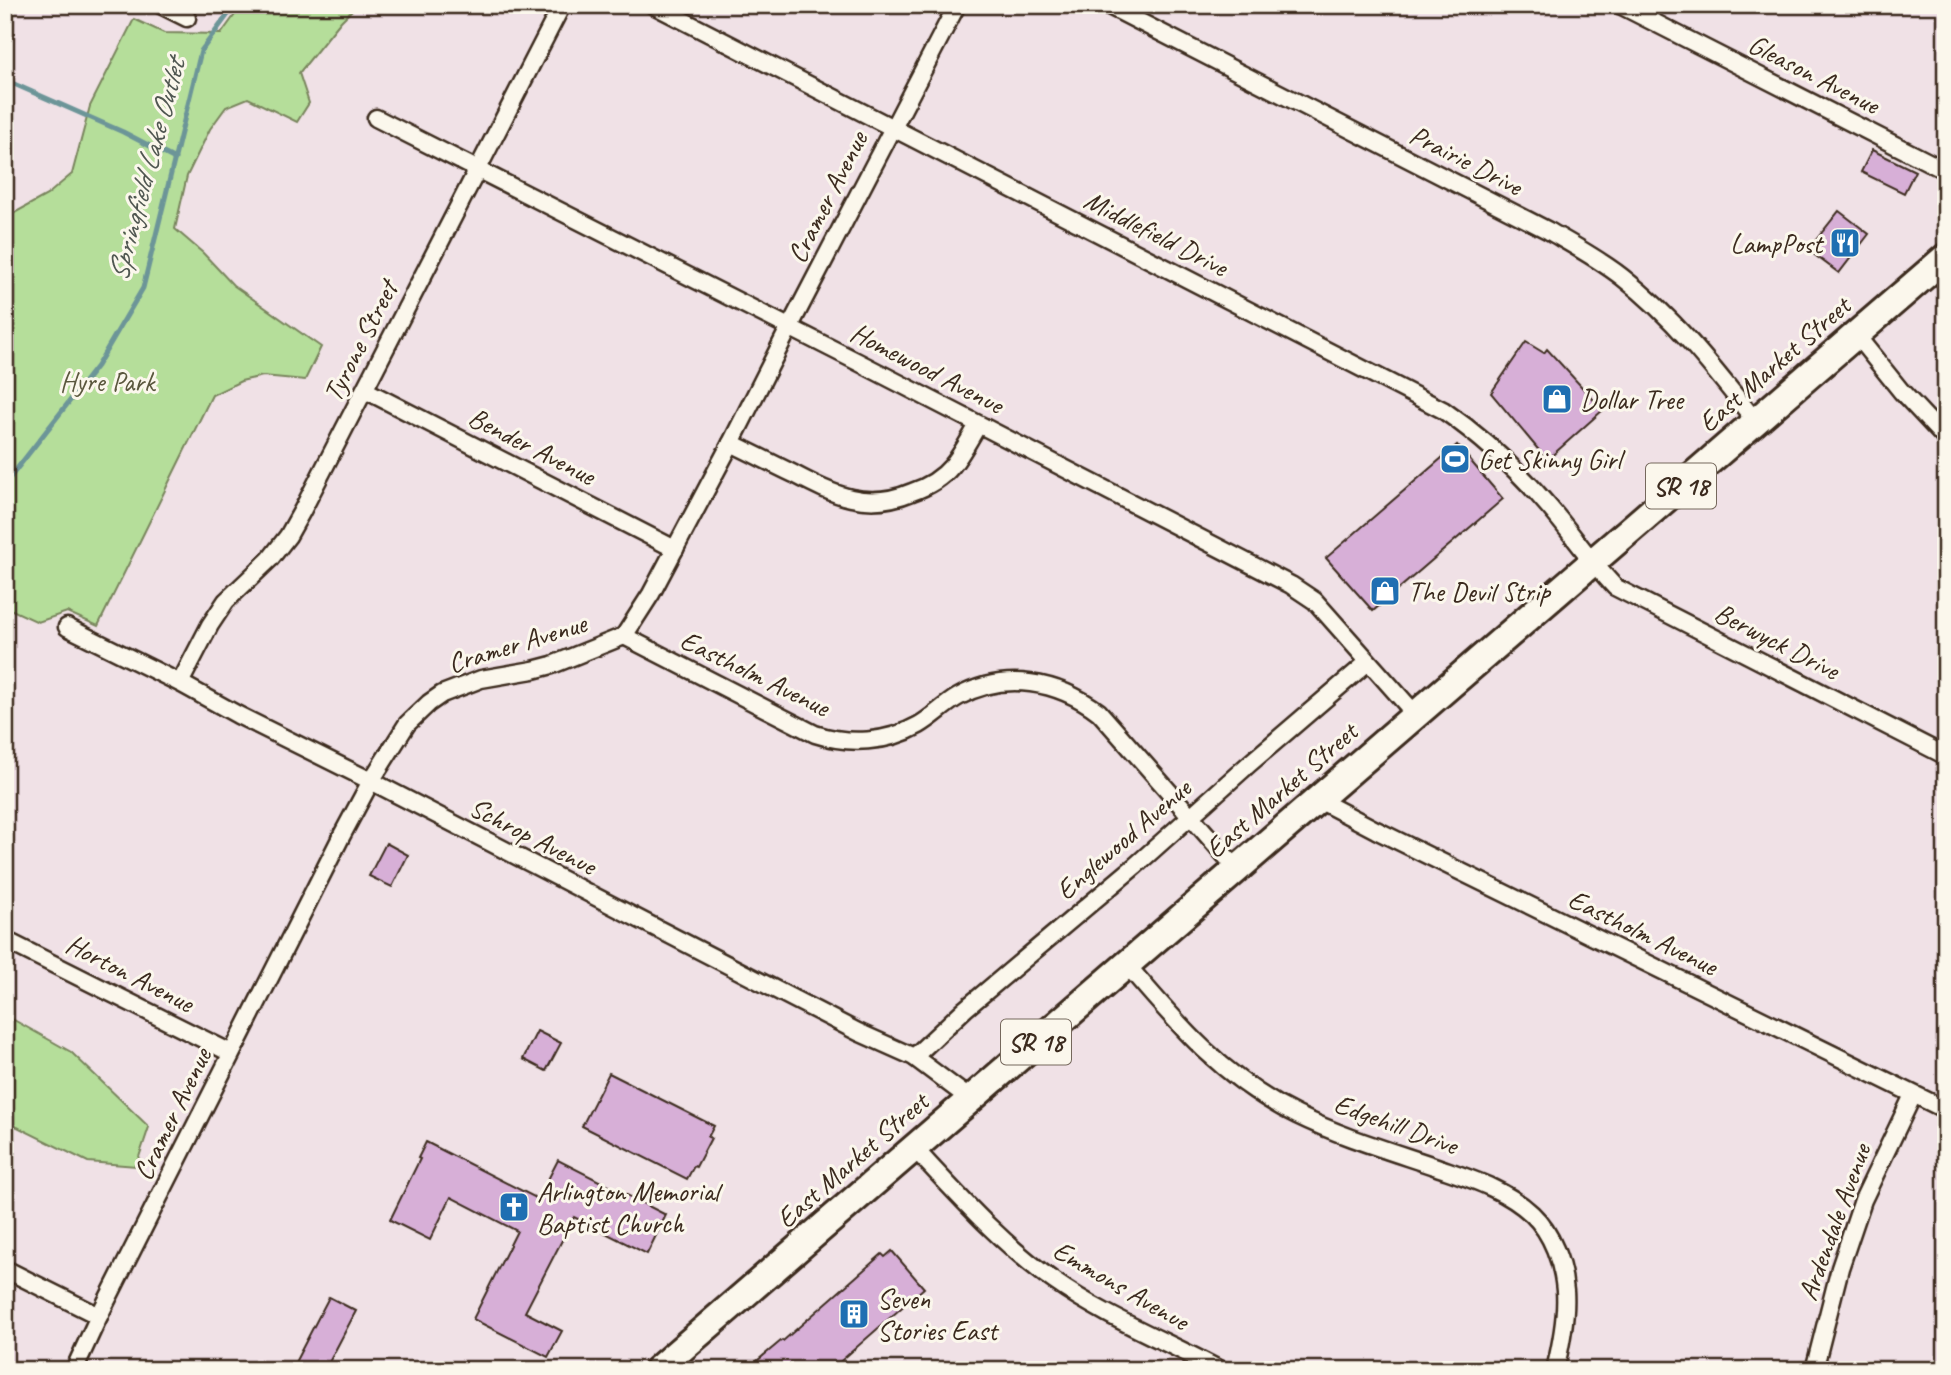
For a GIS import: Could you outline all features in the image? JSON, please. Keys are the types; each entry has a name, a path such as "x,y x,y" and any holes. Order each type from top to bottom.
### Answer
{"main road":[{"name":"East Market Street","path":"657,1370 1946,257"}],"street":[{"path":"162,5 187,18"},
{"name":"Tyrone Street","path":"180,683 209,625 226,601 270,559 288,536 562,5"},
{"name":"Middlefield Drive","path":"653,5 1443,410 1501,454 1552,511 1592,564"},
{"name":"Cramer Avenue","path":"74,1370 231,1053 371,781 407,724 442,694 481,679 552,665 624,636 651,594 731,443 957,5"},
{"name":"Prairie Drive","path":"1107,5 1586,253 1622,277 1656,306 1687,338 1756,422"},
{"name":"Gleason Avenue","path":"1620,5 1946,171"},
{"name":"Homewood Avenue","path":"376,118 1291,585 1315,601 1416,715"},
{"path":"1856,334 1908,398 1946,439"},
{"name":"Bender Avenue","path":"365,390 674,549"},
{"path":"731,443 826,491 869,501 903,496 938,479 952,466 978,425"},
{"name":"Berwyck Drive","path":"1592,564 1626,594 1946,756"},
{"name":"Schrop Avenue","path":"67,627 858,1032 914,1057 970,1099"},
{"name":"Eastholm Avenue","path":"624,636 815,734 844,741 877,739 902,733 920,724 958,697 1002,682 1018,681 1048,686 1075,696 1099,712 1237,869"},
{"name":"Englewood Avenue","path":"914,1057 965,1009 1135,866 1368,662"},
{"name":"Eastholm Avenue","path":"1317,799 1946,1110"},
{"name":"Horton Avenue","path":"5,940 231,1053"},
{"name":"Edgehill Drive","path":"1127,965 1170,1016 1213,1059 1272,1101 1296,1115 1336,1132 1499,1190 1534,1216 1552,1243 1563,1273 1565,1307 1555,1370"},
{"name":"Ardendale Avenue","path":"1814,1370 1840,1268 1863,1200 1913,1095"},
{"name":"Emmons Avenue","path":"914,1148 989,1227 1053,1281 1102,1311 1220,1370"},
{"path":"5,1269 99,1316"}],"green space":[{"name":"Hyre Park","path":"242,5 357,5 299,73 309,103 297,122 248,98 226,107 210,129 187,176 175,229 203,253 233,285 321,347 305,380 263,376 241,381 212,395 98,626 67,612 38,622 10,609 5,617 5,216 47,195 72,174 90,106 134,19 164,33 221,34"},
{"path":"5,1015 71,1052 149,1127 136,1166 88,1162 5,1121"}],"building":[{"path":"1872,150 1915,171 1904,193 1861,172"},
{"path":"1839,211 1869,234 1839,273 1808,250"},
{"path":"1526,342 1544,353 1547,349 1603,410 1547,460 1491,393"},
{"path":"1457,445 1503,499 1373,611 1326,558"},
{"path":"386,843 408,855 392,887 369,876"},
{"path":"537,1031 561,1043 546,1071 523,1059"},
{"path":"609,1073 714,1126 708,1137 711,1138 687,1179 582,1126"},
{"path":"426,1142 538,1199 558,1160 666,1215 647,1254 574,1217 525,1312 562,1331 548,1357 473,1319 517,1231 451,1197 430,1240 390,1220"},
{"name":"Seven Stories East","path":"892,1251 924,1288 833,1368 829,1364 822,1370 764,1370 757,1361 882,1254 885,1257"},
{"path":"329,1297 356,1311 325,1370 291,1370"}],"waterway":[{"name":"Springfield Lake Outlet","path":"5,484 97,366 143,288 201,51 235,5"},
{"path":"5,80 123,132 175,159"}],"place":[{"name":"LampPost","path":"1845,243"},
{"name":"Dollar Tree","path":"1557,399"},
{"name":"Get Skinny Girl","path":"1455,459"},
{"name":"The Devil Strip","path":"1385,591"},
{"name":"Arlington Memorial Baptist Church","path":"514,1207"},
{"name":"Seven Stories East","path":"854,1314"}]}
